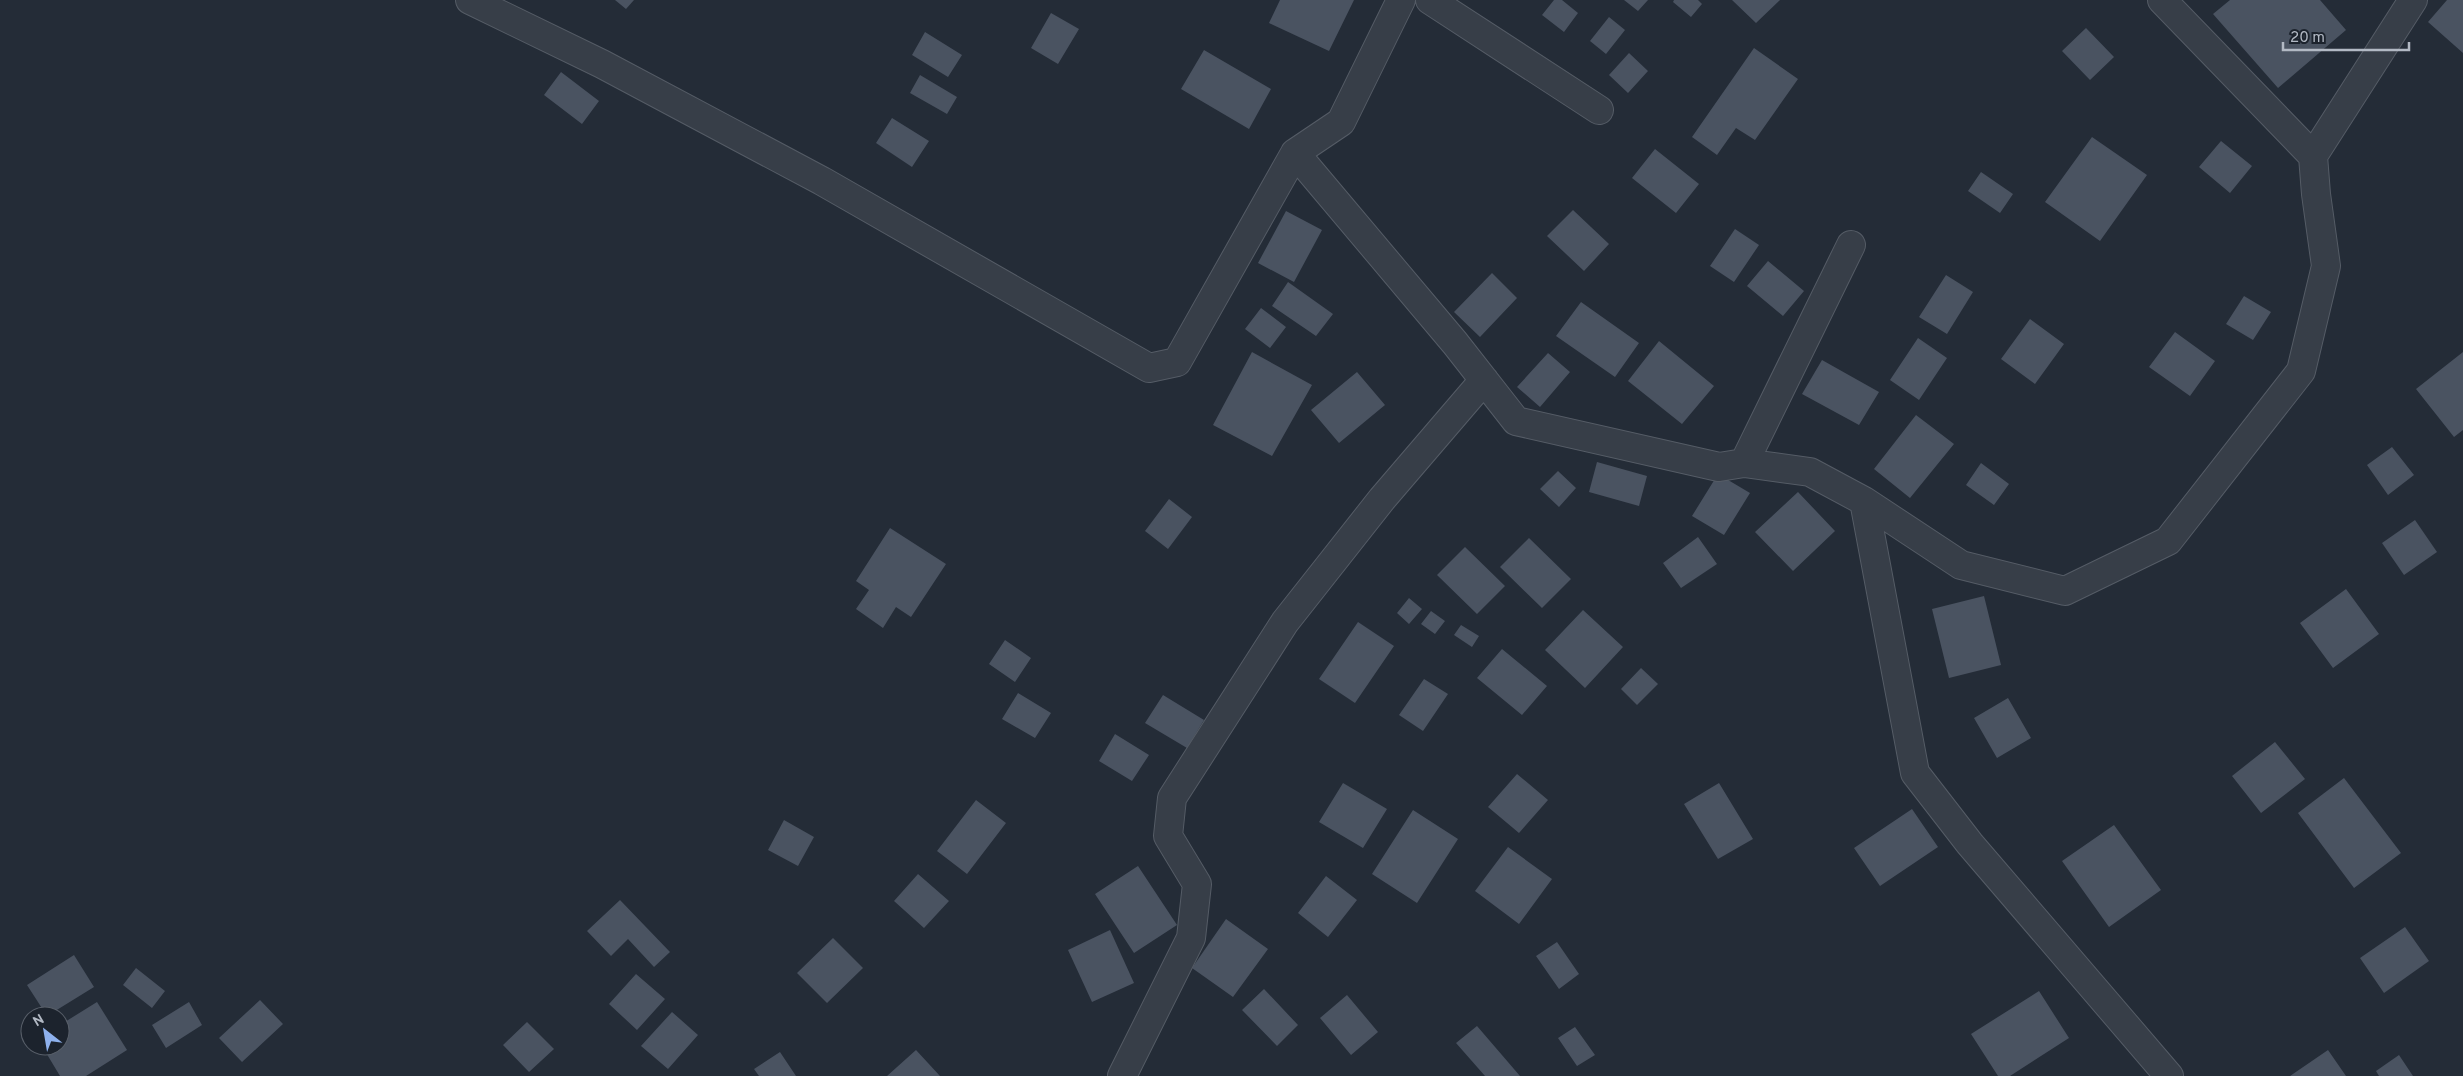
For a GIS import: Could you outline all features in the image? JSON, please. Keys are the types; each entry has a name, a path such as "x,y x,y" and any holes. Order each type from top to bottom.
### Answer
{"street":[{"path":"470,0 602,64 822,181 1149,368 1177,362 1295,153 1341,122 1401,0"},
{"path":"1430,0 1599,110"},
{"path":"2162,0 2314,156"},
{"path":"1295,153 1516,420 1719,467 1744,463 1810,472 1864,501 1961,565 2065,591 2168,541 2301,371 2326,266 2316,194 2314,156 2413,0"},
{"path":"1744,463 1851,245"},
{"path":"1122,1076 1191,938 1197,884 1168,836 1172,798 1285,622 1382,499 1484,380"},
{"path":"1864,501 1915,773 1970,844 2169,1076"}],"building":[{"path":"615,0 634,0 626,9"},
{"path":"1280,0 1354,0 1329,51 1269,23"},
{"path":"1554,0 1562,0 1578,13 1564,32 1542,15"},
{"path":"1624,0 1648,0 1638,11"},
{"path":"1674,0 1698,0 1702,4 1691,17 1673,2"},
{"path":"1732,0 1780,0 1756,23"},
{"path":"2230,0 2320,0 2346,30 2278,88 2213,14"},
{"path":"2447,0 2463,0 2463,53 2428,22"},
{"path":"1051,13 1079,29 1058,64 1031,48"},
{"path":"1609,17 1625,30 1606,54 1590,41"},
{"path":"2086,28 2114,57 2090,80 2062,51"},
{"path":"925,32 962,55 948,77 912,55"},
{"path":"1754,48 1798,79 1755,140 1736,128 1717,155 1692,137"},
{"path":"1204,50 1271,89 1249,129 1181,89"},
{"path":"1629,53 1648,71 1628,93 1609,75"},
{"path":"561,72 599,101 582,124 544,95"},
{"path":"920,75 957,97 947,114 910,93"},
{"path":"892,118 929,141 912,167 876,143"},
{"path":"2092,137 2147,175 2100,241 2045,202"},
{"path":"2221,141 2252,166 2230,193 2199,167"},
{"path":"1655,149 1699,184 1676,213 1632,178"},
{"path":"1981,172 2013,194 2000,213 1968,191"},
{"path":"1573,210 1609,244 1584,271 1547,236"},
{"path":"1286,211 1322,230 1294,282 1258,263"},
{"path":"1735,229 1759,245 1734,282 1710,266"},
{"path":"1768,261 1804,291 1783,316 1747,286"},
{"path":"1492,273 1517,298 1480,337 1454,312"},
{"path":"1946,275 1973,292 1947,334 1919,317"},
{"path":"1288,282 1333,314 1316,336 1272,306"},
{"path":"2244,296 2271,312 2253,340 2226,324"},
{"path":"1581,302 1639,343 1615,377 1556,336"},
{"path":"1261,308 1286,327 1270,348 1245,329"},
{"path":"2030,319 2064,344 2035,384 2001,359"},
{"path":"2175,332 2215,361 2190,396 2149,367"},
{"path":"1918,338 1947,358 1919,400 1890,380"},
{"path":"1659,341 1714,386 1682,424 1628,381"},
{"path":"1252,352 1312,385 1272,456 1213,425"},
{"path":"2463,352 2463,430 2454,437 2416,389"},
{"path":"1548,353 1570,372 1540,407 1517,387"},
{"path":"1822,360 1879,392 1859,425 1802,394"},
{"path":"1357,372 1385,405 1339,443 1311,410"},
{"path":"1916,415 1954,444 1910,498 1874,469"},
{"path":"2392,447 2414,475 2388,495 2367,465"},
{"path":"1597,462 1647,476 1639,506 1589,492"},
{"path":"1981,463 2009,484 1994,505 1966,485"},
{"path":"1558,471 1576,488 1559,507 1540,489"},
{"path":"1718,474 1750,493 1724,535 1692,516"},
{"path":"1798,492 1835,531 1793,571 1755,532"},
{"path":"1169,499 1192,517 1168,549 1145,531"},
{"path":"2415,520 2437,552 2404,575 2382,543"},
{"path":"890,528 946,564 911,617 896,607 883,628 856,609 869,590 856,581"},
{"path":"1698,537 1717,564 1681,588 1663,563"},
{"path":"1529,538 1571,579 1542,608 1500,567"},
{"path":"1465,547 1505,586 1477,614 1437,575"},
{"path":"2346,589 2379,634 2333,668 2300,623"},
{"path":"1984,596 2001,665 1949,678 1932,609"},
{"path":"1409,598 1422,609 1409,624 1397,613"},
{"path":"1583,610 1623,647 1585,688 1545,650"},
{"path":"1431,611 1445,621 1435,634 1421,624"},
{"path":"1358,622 1394,646 1355,703 1319,679"},
{"path":"1461,625 1479,636 1472,647 1454,635"},
{"path":"1005,640 1031,658 1015,682 989,664"},
{"path":"1502,649 1547,686 1522,715 1477,678"},
{"path":"1641,668 1658,684 1637,705 1621,689"},
{"path":"1424,679 1448,694 1423,731 1399,715"},
{"path":"1018,693 1051,713 1035,738 1002,719"},
{"path":"1163,695 1204,720 1187,748 1145,723"},
{"path":"2008,698 2031,738 1997,758 1974,718"},
{"path":"1115,734 1149,755 1132,781 1099,761"},
{"path":"2275,742 2305,779 2261,813 2232,776"},
{"path":"1517,774 1548,800 1519,833 1488,807"},
{"path":"2344,778 2401,853 2354,888 2298,813"},
{"path":"1343,783 1387,809 1363,848 1319,822"},
{"path":"1719,783 1753,839 1718,859 1684,804"},
{"path":"976,800 1006,823 967,874 937,851"},
{"path":"1912,809 1938,847 1880,886 1854,848"},
{"path":"1413,810 1458,839 1417,903 1372,874"},
{"path":"784,820 814,837 798,866 768,850"},
{"path":"2114,825 2161,890 2109,927 2062,861"},
{"path":"1508,847 1552,879 1519,924 1475,891"},
{"path":"1138,866 1177,925 1134,953 1095,894"},
{"path":"918,874 949,901 924,928 894,901"},
{"path":"1326,876 1357,900 1328,937 1298,913"},
{"path":"620,900 670,952 654,967 628,939 611,956 587,931"},
{"path":"1226,919 1268,949 1233,997 1192,968"},
{"path":"2405,927 2429,961 2384,993 2360,958"},
{"path":"1110,930 1134,983 1092,1002 1068,950"},
{"path":"833,938 863,968 827,1003 797,973"},
{"path":"1557,942 1579,974 1559,989 1536,956"},
{"path":"74,955 94,987 63,1006 41,1006 27,985"},
{"path":"136,968 165,991 152,1008 123,985"},
{"path":"636,974 665,999 637,1030 609,1004"},
{"path":"1264,989 1298,1025 1277,1046 1242,1010"},
{"path":"2039,991 2069,1038 2010,1076 1998,1076 1971,1034"},
{"path":"1347,995 1378,1032 1351,1055 1320,1018"},
{"path":"260,1000 283,1024 242,1062 219,1038"},
{"path":"97,1002 127,1050 86,1076 60,1076 48,1056 70,1056 70,1019"},
{"path":"189,1002 202,1025 166,1048 152,1025"},
{"path":"672,1012 698,1035 668,1069 641,1046"},
{"path":"527,1022 554,1049 529,1072 503,1045"},
{"path":"1477,1026 1520,1076 1485,1076 1456,1043"},
{"path":"1575,1027 1595,1055 1577,1066 1558,1038"},
{"path":"916,1050 940,1076 887,1076"},
{"path":"2328,1050 2346,1076 2290,1076"},
{"path":"780,1052 796,1076 759,1076 754,1069"},
{"path":"2399,1055 2413,1076 2379,1076 2376,1071"}]}
